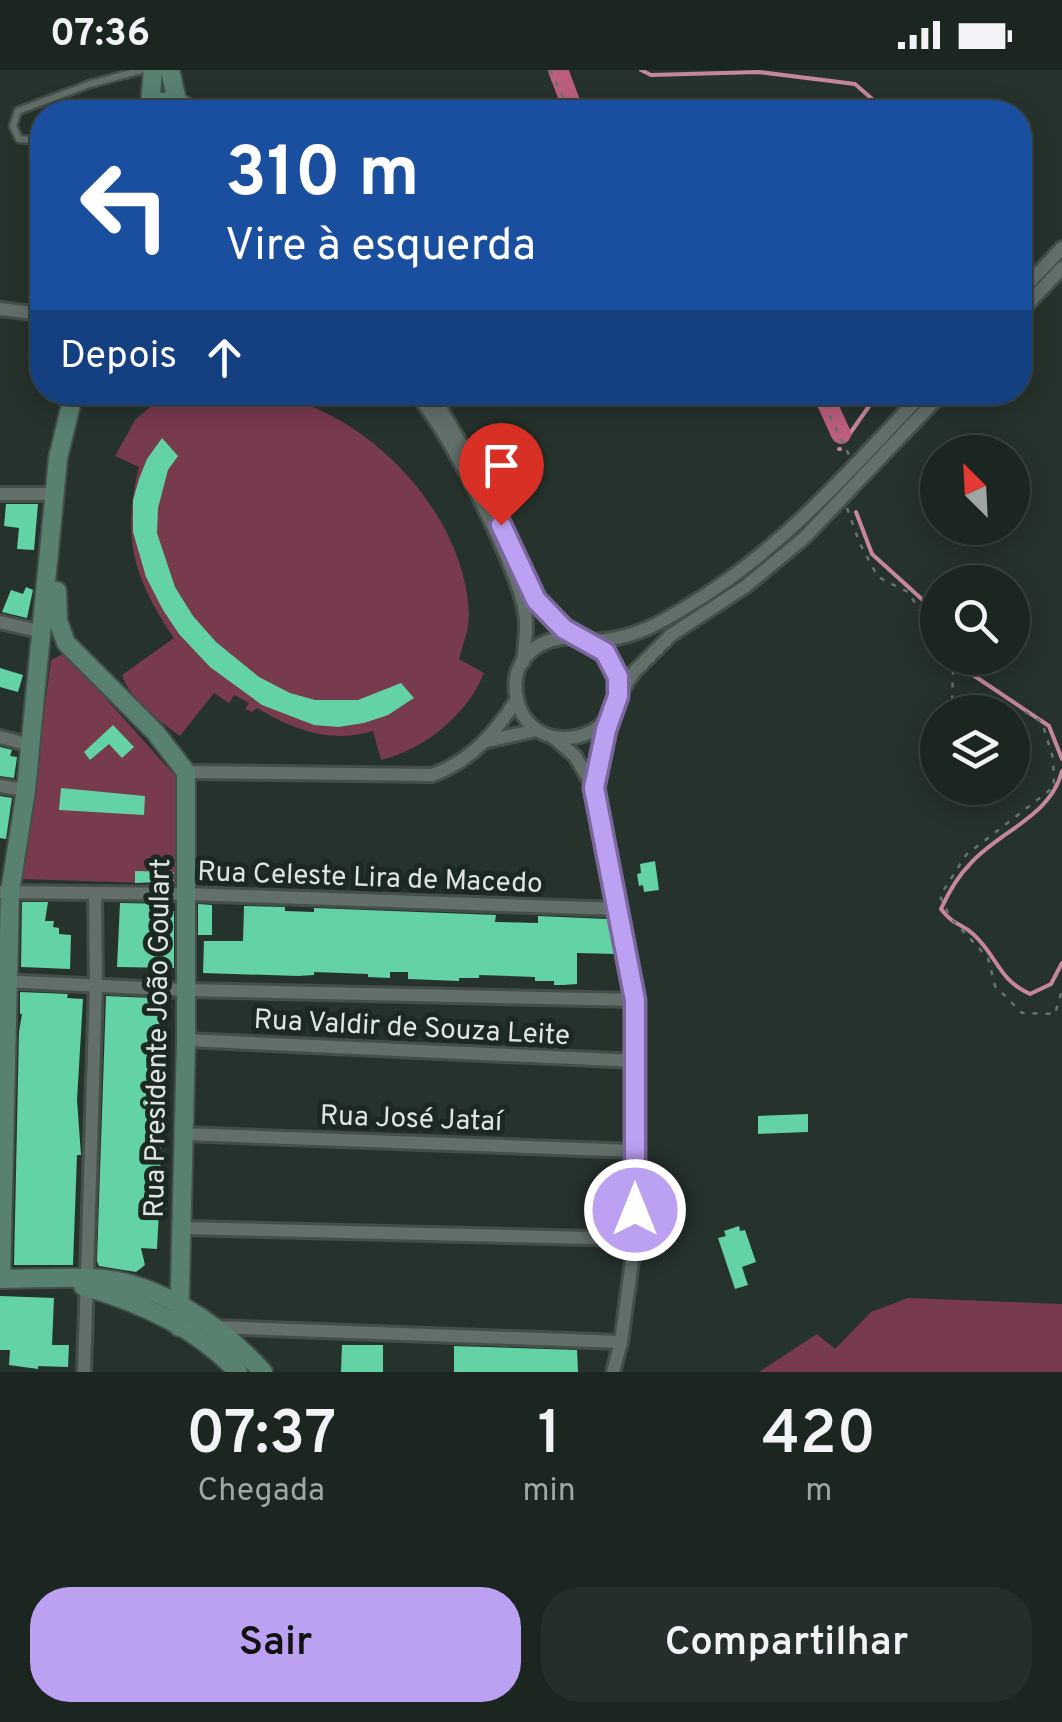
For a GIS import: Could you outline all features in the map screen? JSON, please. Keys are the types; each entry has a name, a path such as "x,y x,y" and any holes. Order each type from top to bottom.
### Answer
{"street":[{"path":"148,100 153,70"},
{"path":"170,70 177,100"},
{"path":"1032,279 1062,248"},
{"path":"1032,299 1062,268"},
{"path":"0,309 30,313"},
{"path":"66,643 57,609 58,532 54,494 71,405"},
{"path":"82,405 69,463 42,640 26,790 5,892 0,1279 139,1285 210,1327 263,1372"},
{"path":"422,405 456,457 516,580 526,616 516,699 537,730 575,756 594,788 619,909 635,1000 635,1239 613,1372"},
{"path":"439,405 466,451 536,600 564,629 610,660 618,677 618,696 594,788"},
{"path":"522,662 535,648 552,639 616,640 642,632 720,587 786,535 912,405"},
{"path":"618,696 653,651 766,570 844,497 931,405"},
{"path":"0,494 54,494"},
{"path":"0,622 42,640 66,643 155,732 186,772 432,775 462,762 486,741 516,699"},
{"path":"554,738 573,739 591,734 612,714"},
{"path":"486,741 537,730"},
{"path":"0,738 30,745"},
{"name":"Rua Presidente João Goulart","path":"179,1326 186,1040 186,772"},
{"path":"0,786 26,790"},
{"name":"Rua Celeste Lira de Macedo","path":"5,892 186,894 619,909"},
{"path":"84,1372 96,984 95,893"},
{"path":"3,981 185,990 635,1000"},
{"name":"Rua Valdir de Souza Leite","path":"186,1040 636,1061"},
{"name":"Rua José Jataí","path":"184,1134 636,1151"},
{"path":"182,1228 635,1239"},
{"path":"87,1282 179,1326 238,1372"},
{"path":"210,1327 621,1342"}],"lane":[{"path":"49,100 142,70"},
{"path":"30,107 18,112 14,126 18,139 30,140"}],"path":[{"path":"550,70 564,100"},
{"path":"824,405 854,466"},
{"path":"844,497 860,544 878,577 908,592 920,610"},
{"path":"1030,715 1042,722 1053,758 1054,787 966,855 940,896 950,917 988,958 996,986 1022,1013 1055,1014 1062,990"}],"shaded area":[{"path":"153,405 308,405 375,444 405,472 430,504 450,539 463,576 469,620 459,659 484,673 456,716 413,748 381,760 373,731 343,736 313,733 257,708 252,712 245,709 249,703 234,695 229,703 214,693 180,736 146,710 122,675 174,638 149,596 135,557 131,515 139,467 115,456 135,420"},
{"path":"65,653 178,779 175,884 22,879 51,660"},
{"path":"908,1298 1062,1304 1062,1372 759,1372 817,1334 835,1349 871,1312"}],"building":[{"path":"162,438 178,456 168,470 158,508 157,533 175,587 216,642 259,677 290,693 315,700 358,700 401,683 414,698 388,715 364,723 314,725 262,705 210,667 163,610 146,577 133,532 133,500 139,479"},
{"path":"6,504 38,504 34,550 17,549 19,528 4,526"},
{"path":"26,587 33,590 27,618 2,612 11,590 23,594"},
{"path":"0,668 23,675 18,692 0,687"},
{"path":"113,725 134,747 122,758 109,744 90,760 84,752"},
{"path":"0,747 12,750 10,756 17,757 14,778 0,776"},
{"path":"61,788 145,796 144,815 59,810"},
{"path":"0,796 12,798 6,839 0,838"},
{"path":"655,861 659,890 644,892 637,874 641,873 640,864"},
{"path":"135,871 174,872 174,881 135,883"},
{"path":"22,902 48,902 45,921 54,921 53,927 59,928 59,934 71,935 70,969 21,967"},
{"path":"120,903 170,904 170,911 174,911 174,968 117,967"},
{"path":"198,904 212,905 212,935 198,935"},
{"path":"244,906 285,907 285,911 314,912 314,908 496,915 495,922 538,923 538,916 607,919 615,954 577,953 577,984 563,985 535,981 535,977 408,979 408,972 390,972 390,978 314,972 298,976 203,973 204,941 243,941"},
{"path":"20,992 68,994 67,998 83,999 77,1100 81,1155 77,1155 73,1265 14,1265"},
{"path":"106,996 174,999 165,1001 163,1058 169,1058 168,1077 160,1076 159,1095 160,1186 167,1186 166,1210 159,1210 157,1249 141,1248 145,1265 136,1272 99,1266 97,1261"},
{"path":"808,1114 808,1132 758,1134 758,1116"},
{"path":"739,1226 740,1231 745,1230 756,1262 742,1267 748,1285 735,1289 718,1238 726,1236 724,1231"},
{"path":"0,1296 54,1298 52,1345 69,1345 68,1367 38,1369 9,1365 10,1350 0,1350"},
{"path":"342,1345 383,1345 383,1372 341,1372"},
{"path":"454,1346 577,1350 578,1372 454,1372"}],"waterway":[{"path":"558,70 569,100"},
{"path":"641,70 651,75 759,72 855,84 873,100"},
{"path":"828,405 841,434"},
{"path":"846,439 870,405"},
{"path":"856,512 872,554 920,597"},
{"path":"973,675 1049,726 1062,759"},
{"path":"1062,771 1047,800 966,868 941,909 981,942 1011,982 1030,994 1051,984 1062,963"}],"route":[{"path":"501,525 536,600 548,616 605,652 618,677 618,696 606,730 594,788 635,1000 635,1210"}]}
